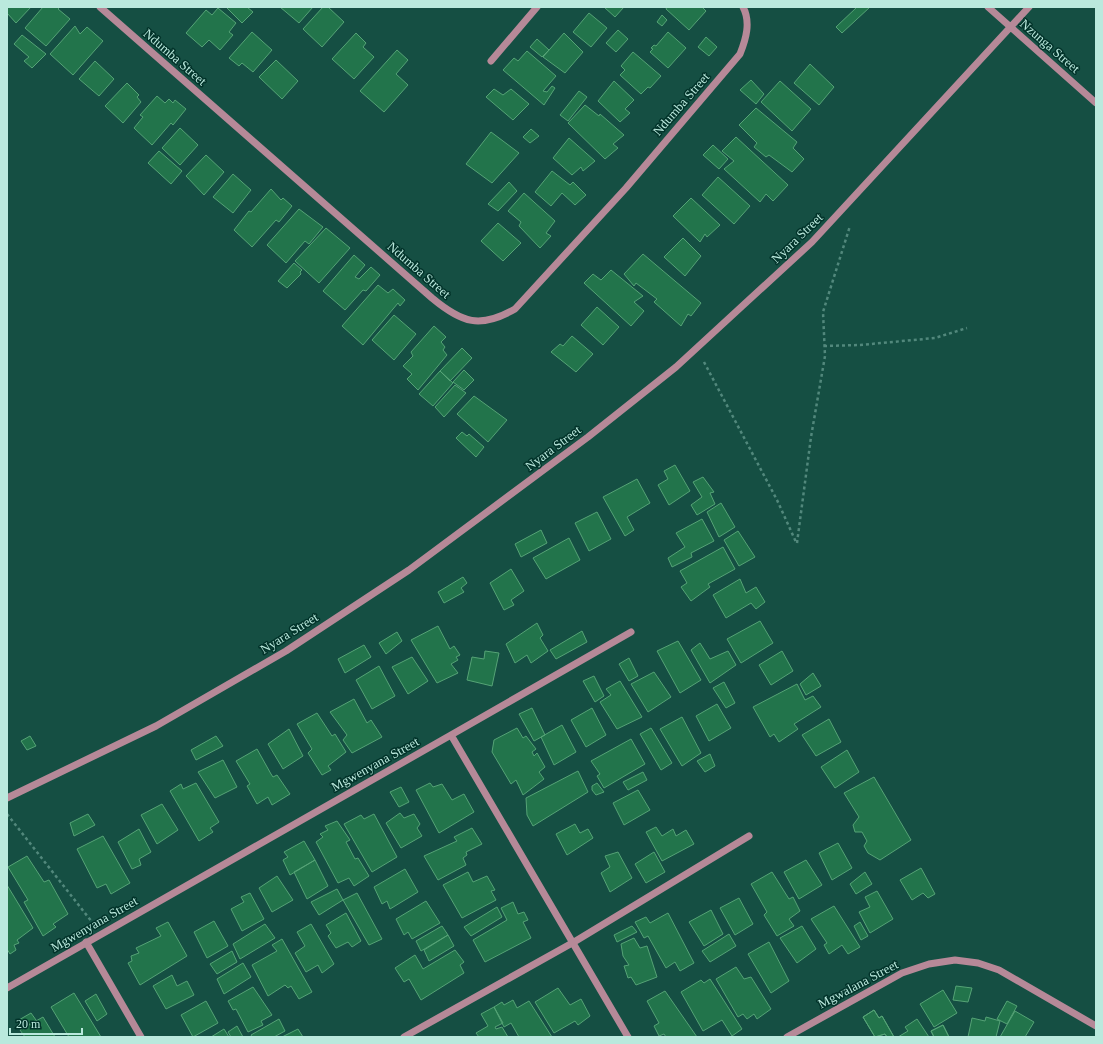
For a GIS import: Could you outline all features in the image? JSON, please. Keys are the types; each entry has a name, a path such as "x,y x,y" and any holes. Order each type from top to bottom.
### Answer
{"street":[{"name":"Ndumba Street","path":"100,7 447,311 466,319 481,322 498,318 515,309 626,188 740,54 747,37 746,13 743,7"},
{"path":"491,61 537,7"},
{"name":"Nzunga Street","path":"988,7 1096,103"},
{"name":"Nyara Street","path":"7,798 156,726 286,651 396,579 588,437 676,367 812,242 1029,7"},
{"name":"Mgwenyana Street","path":"7,988 631,632"},
{"path":"451,735 574,942 628,1037"},
{"path":"404,1037 574,942 749,836"},
{"path":"86,942 141,1037"},
{"name":"Mgwalana Street","path":"787,1037 902,972 929,964 955,960 978,963 999,970 1096,1026"}],"path":[{"path":"696,349 711,372 777,500 797,543 811,437 825,356 823,312 851,223"},
{"path":"824,346 860,345 935,338 967,328"},
{"path":"7,814 101,933"}],"building":[{"path":"7,7 31,7 16,23 7,13"},
{"path":"43,7 60,7 58,9 70,19 46,46 25,28"},
{"path":"226,7 247,7 253,12 242,23"},
{"path":"280,7 313,7 299,23"},
{"path":"323,7 328,7 344,22 322,47 303,29"},
{"path":"604,7 624,7 615,17"},
{"path":"667,7 702,7 706,11 689,30 666,9"},
{"path":"857,7 870,7 842,33 836,27"},
{"path":"218,8 236,23 229,32 233,35 220,50 209,40 202,47 186,33 206,10 212,15"},
{"path":"589,13 607,28 591,47 573,32"},
{"path":"662,15 667,20 662,26 657,22"},
{"path":"75,26 80,34 87,27 103,41 73,75 50,54"},
{"path":"618,30 628,39 616,52 606,43"},
{"path":"252,32 272,50 253,72 242,63 239,66 229,58"},
{"path":"668,32 686,48 668,68 650,52 653,49 651,48 654,45 656,46"},
{"path":"356,33 366,43 363,47 374,57 354,79 332,59"},
{"path":"564,33 583,52 565,73 543,57"},
{"path":"22,35 46,54 32,68 24,61 29,57 14,44"},
{"path":"706,37 717,47 709,56 698,47"},
{"path":"537,39 549,50 542,57 530,47"},
{"path":"397,50 408,60 396,74 408,85 384,112 360,91"},
{"path":"527,51 556,76 543,91 547,92 552,86 555,88 544,105 503,70 514,58 518,61"},
{"path":"633,52 661,76 650,88 648,87 641,94 620,75 625,70 621,66"},
{"path":"276,60 298,81 282,99 259,77"},
{"path":"95,61 114,79 99,96 79,79"},
{"path":"810,64 834,87 819,105 794,83"},
{"path":"751,80 764,94 756,104 740,90"},
{"path":"614,81 634,100 625,109 630,113 620,122 598,101"},
{"path":"780,81 811,109 792,131 761,102"},
{"path":"127,83 139,95 137,97 141,102 123,123 105,106"},
{"path":"494,89 503,95 511,89 529,104 513,120 486,97"},
{"path":"579,91 587,97 568,121 560,115"},
{"path":"157,96 165,103 169,99 173,103 175,100 186,109 173,125 171,123 152,145 134,128 143,117 140,115"},
{"path":"585,105 599,116 600,114 624,135 613,144 618,148 605,159 568,123"},
{"path":"756,108 797,142 793,148 804,159 792,172 769,155 766,157 754,147 757,143 739,125"},
{"path":"180,128 198,145 180,165 162,148"},
{"path":"531,129 539,136 530,143 523,137"},
{"path":"491,132 519,153 492,183 466,164"},
{"path":"736,137 788,185 773,201 766,194 760,202 724,169 734,161 722,151"},
{"path":"569,138 595,161 583,171 581,167 572,175 553,158"},
{"path":"713,145 728,159 719,169 703,155"},
{"path":"159,151 182,171 171,184 148,163"},
{"path":"206,155 224,172 204,195 186,176"},
{"path":"552,171 570,185 573,182 586,195 575,205 562,193 551,206 535,192"},
{"path":"233,174 251,190 233,213 213,197"},
{"path":"718,177 750,206 734,224 702,195"},
{"path":"509,182 517,191 498,211 488,204"},
{"path":"271,189 281,200 283,198 292,206 279,222 276,220 252,247 234,230 249,211 251,212"},
{"path":"524,193 555,221 546,233 551,236 540,248 519,226 521,222 508,211"},
{"path":"691,198 720,225 707,237 705,234 700,242 673,216"},
{"path":"299,209 323,227 309,244 305,241 286,263 267,245"},
{"path":"498,223 521,243 503,261 481,241"},
{"path":"326,228 350,248 319,283 295,261"},
{"path":"683,238 701,256 685,276 664,257"},
{"path":"643,254 701,303 691,316 688,314 681,326 654,302 657,299 636,283 634,286 624,274"},
{"path":"354,255 365,265 355,277 359,279 371,267 380,275 366,291 363,290 345,310 323,291"},
{"path":"294,263 302,270 300,272 301,274 287,288 278,281"},
{"path":"611,270 643,296 634,302 644,311 631,326 584,283 593,274 601,280"},
{"path":"378,285 388,293 393,289 405,300 400,306 398,303 363,345 342,326"},
{"path":"597,307 619,327 603,345 581,325"},
{"path":"394,315 416,334 394,360 372,340"},
{"path":"434,326 446,337 441,342 445,347 443,350 447,355 418,390 407,379 412,374 403,366 413,356 411,352"},
{"path":"572,336 593,354 576,372 551,352 560,344 563,346"},
{"path":"462,348 472,358 450,381 440,371"},
{"path":"464,370 474,380 464,390 453,382"},
{"path":"440,371 453,383 433,406 419,394"},
{"path":"455,385 466,393 444,417 435,407"},
{"path":"474,396 507,420 488,442 457,414"},
{"path":"462,432 467,436 469,434 484,447 476,457 456,438"},
{"path":"675,465 690,491 669,505 658,485 668,479 664,471"},
{"path":"703,477 714,492 710,493 715,504 697,515 691,505 702,497 693,482"},
{"path":"637,479 650,503 627,517 634,530 625,536 603,497"},
{"path":"721,503 735,527 719,537 707,512"},
{"path":"597,512 611,539 589,551 575,523"},
{"path":"702,519 714,541 691,553 692,557 672,567 668,558 685,547 676,533"},
{"path":"541,530 547,543 521,557 515,544"},
{"path":"738,531 755,557 739,566 724,540"},
{"path":"569,538 580,560 546,579 533,558"},
{"path":"723,547 735,569 708,584 710,587 691,601 681,587 687,583 680,571"},
{"path":"511,569 524,591 511,600 514,605 504,610 490,583"},
{"path":"463,577 467,583 461,588 464,592 444,603 438,592"},
{"path":"740,579 746,593 756,587 765,602 756,609 751,603 726,618 713,595"},
{"path":"760,621 773,643 741,663 727,639"},
{"path":"537,623 543,635 540,638 548,651 531,663 527,655 515,663 506,644"},
{"path":"438,626 450,649 454,646 460,655 456,657 458,660 451,664 458,673 437,683 411,640"},
{"path":"582,631 587,642 556,659 550,650"},
{"path":"397,632 402,641 386,654 379,643"},
{"path":"678,641 701,680 680,693 657,651"},
{"path":"700,643 710,659 728,651 736,665 710,683 691,650"},
{"path":"364,645 371,657 345,673 338,659"},
{"path":"485,651 499,653 492,686 467,680 472,657 484,659"},
{"path":"782,651 793,671 771,685 759,665"},
{"path":"412,657 428,681 408,694 392,667"},
{"path":"629,658 638,676 629,681 619,664"},
{"path":"379,666 395,696 372,709 356,680"},
{"path":"654,672 671,697 648,712 631,684"},
{"path":"813,673 821,686 806,695 800,684"},
{"path":"594,676 604,696 595,702 583,681"},
{"path":"620,681 642,717 617,729 600,702 611,695 606,689"},
{"path":"724,682 735,703 726,708 713,688"},
{"path":"797,684 805,700 813,696 821,707 794,724 798,729 779,742 774,734 770,737 753,707"},
{"path":"354,699 367,723 371,720 382,737 352,753 343,740 347,735 330,712"},
{"path":"717,704 731,728 709,741 696,716"},
{"path":"532,708 545,735 534,741 519,714"},
{"path":"592,708 606,735 586,747 571,720"},
{"path":"317,713 332,736 335,734 346,752 328,766 331,770 322,775 308,753 312,749 297,724"},
{"path":"682,717 701,753 682,766 660,729"},
{"path":"829,719 841,742 816,756 802,735"},
{"path":"562,725 576,752 554,765 541,737"},
{"path":"517,728 523,738 526,736 536,749 532,752 534,756 537,753 545,767 539,772 544,779 523,795 516,780 511,784 492,752 494,740"},
{"path":"651,728 672,763 661,770 640,734"},
{"path":"289,729 303,756 283,769 268,744"},
{"path":"30,736 36,746 27,750 21,741"},
{"path":"216,736 223,746 196,760 191,750"},
{"path":"631,739 645,764 604,788 597,776 600,774 591,761"},
{"path":"257,749 273,777 277,775 290,794 272,805 268,797 257,804 247,786 250,784 236,761"},
{"path":"847,750 859,772 835,788 821,767"},
{"path":"710,754 715,766 705,772 697,761"},
{"path":"223,760 237,787 215,798 198,772"},
{"path":"578,771 588,792 533,826 527,815 526,798"},
{"path":"643,772 647,780 628,790 623,782"},
{"path":"874,777 911,840 880,860 868,853 864,846 867,841 862,832 855,832 853,825 859,817 844,793"},
{"path":"196,783 219,822 210,828 213,832 199,841 170,791 181,784 183,789"},
{"path":"430,783 433,787 442,784 452,800 464,794 474,812 439,833 416,790"},
{"path":"597,783 604,792 596,795 592,790 592,786"},
{"path":"401,787 409,802 399,807 390,792"},
{"path":"638,790 650,810 624,825 613,803"},
{"path":"162,804 178,830 157,844 141,815"},
{"path":"400,813 404,818 414,814 420,824 417,828 422,836 401,848 386,823"},
{"path":"88,814 95,825 74,836 70,823"},
{"path":"374,814 397,857 372,872 344,824 361,815 364,819"},
{"path":"337,821 350,840 346,842 355,859 358,858 369,876 354,886 349,878 338,883 316,842 323,837 320,834 328,830 325,826"},
{"path":"575,824 580,833 588,829 593,838 567,855 556,834"},
{"path":"656,827 662,836 673,829 676,836 686,830 694,844 662,861 646,832"},
{"path":"472,828 482,844 466,852 467,855 463,858 466,865 438,880 424,856 457,841 454,837"},
{"path":"139,829 151,852 139,859 141,865 132,869 118,842"},
{"path":"103,836 130,883 111,894 106,884 97,888 77,849"},
{"path":"304,841 315,860 290,875 283,860 288,857 284,852"},
{"path":"838,843 852,868 832,880 819,853"},
{"path":"618,852 632,878 610,892 601,873 610,867 605,856"},
{"path":"654,852 665,872 646,883 635,864"},
{"path":"27,856 44,882 49,880 68,914 53,924 56,927 43,936 24,902 28,900 8,867"},
{"path":"315,860 328,886 307,899 294,872"},
{"path":"806,860 822,885 799,899 784,872"},
{"path":"921,868 935,894 928,898 923,893 912,900 900,880"},
{"path":"405,869 418,892 390,909 387,901 382,904 374,887"},
{"path":"468,872 473,882 487,876 495,890 491,891 496,900 462,918 443,885"},
{"path":"772,872 789,899 793,897 800,911 789,919 794,926 777,936 764,915 767,912 751,884"},
{"path":"865,872 872,884 856,894 850,884"},
{"path":"277,876 293,900 272,912 259,888"},
{"path":"7,885 33,928 17,940 19,943 14,945 16,950 10,954 7,949"},
{"path":"337,889 343,900 319,915 311,902"},
{"path":"877,891 893,919 870,933 859,912 870,907 865,897"},
{"path":"250,893 264,919 242,931 231,909 244,902 241,897"},
{"path":"357,893 382,939 369,945 343,900"},
{"path":"739,898 753,924 735,935 720,908"},
{"path":"426,901 440,923 412,939 408,932 404,935 396,919"},
{"path":"513,902 518,914 524,912 528,920 523,922 531,938 485,962 473,940 507,920 501,908"},
{"path":"834,906 860,947 848,954 842,945 829,954 824,945 827,943 811,919"},
{"path":"497,907 502,917 471,936 464,927"},
{"path":"711,910 723,934 704,946 689,922"},
{"path":"346,913 361,941 352,947 348,942 336,948 328,936 331,933 326,925"},
{"path":"668,913 694,963 680,971 675,962 666,968 648,936 644,938 635,922 646,917 650,923"},
{"path":"214,921 228,946 207,958 194,932"},
{"path":"168,922 187,956 140,985 128,963 132,961 131,956 139,953 136,948 161,936 156,928"},
{"path":"860,922 868,936 861,940 854,926"},
{"path":"265,924 275,938 240,959 233,944"},
{"path":"311,924 334,964 322,973 318,965 306,972 295,953 305,946 297,932"},
{"path":"442,926 448,935 421,951 416,941"},
{"path":"632,926 637,932 617,942 614,935"},
{"path":"802,926 816,949 797,963 780,938"},
{"path":"729,934 736,946 710,962 702,951"},
{"path":"448,935 454,946 429,961 424,950"},
{"path":"634,938 640,948 647,946 657,977 636,985 631,977 628,978 624,966 629,965 623,956 621,944"},
{"path":"282,939 312,992 299,999 291,986 288,988 285,985 268,996 252,965 277,951 272,945"},
{"path":"769,942 789,981 771,993 748,954"},
{"path":"455,950 464,962 460,965 464,973 421,1000 409,979 404,982 395,968 415,955 423,969"},
{"path":"232,951 237,962 217,974 210,964"},
{"path":"243,963 251,977 224,994 217,979"},
{"path":"736,967 744,979 751,977 771,1009 757,1019 754,1014 747,1019 743,1014 738,1017 716,979"},
{"path":"172,975 177,986 187,981 194,995 166,1009 153,986"},
{"path":"710,979 742,1029 732,1036 722,1020 703,1031 681,992 701,980 704,983"},
{"path":"956,986 972,988 968,1002 953,1000"},
{"path":"253,987 272,1015 261,1021 263,1025 248,1032 236,1009 233,1010 228,1001"},
{"path":"558,988 570,1005 581,999 590,1016 578,1025 575,1021 554,1033 535,1002"},
{"path":"943,990 957,1013 934,1027 920,1004"},
{"path":"665,991 697,1037 666,1037 664,1034 659,1036 654,1026 659,1023 647,1001"},
{"path":"74,993 101,1037 69,1037 51,1007"},
{"path":"96,994 107,1014 97,1021 85,1001"},
{"path":"513,1000 517,1008 529,1001 552,1037 519,1037 511,1023 504,1027 494,1007 502,1002 504,1005"},
{"path":"206,1001 218,1023 193,1037 181,1015"},
{"path":"1007,1001 1017,1006 1007,1024 997,1019"},
{"path":"494,1007 503,1023 495,1027 496,1029 502,1027 508,1037 479,1037 476,1033 488,1026 481,1014"},
{"path":"874,1010 879,1018 882,1016 894,1037 887,1037 885,1034 875,1037 863,1017"},
{"path":"874,1010 879,1018 882,1016 894,1037 887,1037 885,1034 875,1037 863,1017"},
{"path":"1015,1011 1034,1022 1025,1037 1000,1037"},
{"path":"31,1013 36,1020 21,1029 17,1021"},
{"path":"43,1017 55,1037 25,1037 20,1030"},
{"path":"986,1017 1000,1021 996,1037 968,1037 972,1018 985,1021"},
{"path":"279,1019 285,1031 274,1037 252,1037 251,1035"},
{"path":"917,1019 929,1037 898,1037 908,1031 905,1027"},
{"path":"943,1025 949,1037 934,1037 931,1031"},
{"path":"943,1025 949,1037 934,1037 931,1031"},
{"path":"237,1026 243,1037 231,1037 228,1032"},
{"path":"224,1029 229,1037 211,1037"},
{"path":"298,1029 303,1037 282,1037"}]}
